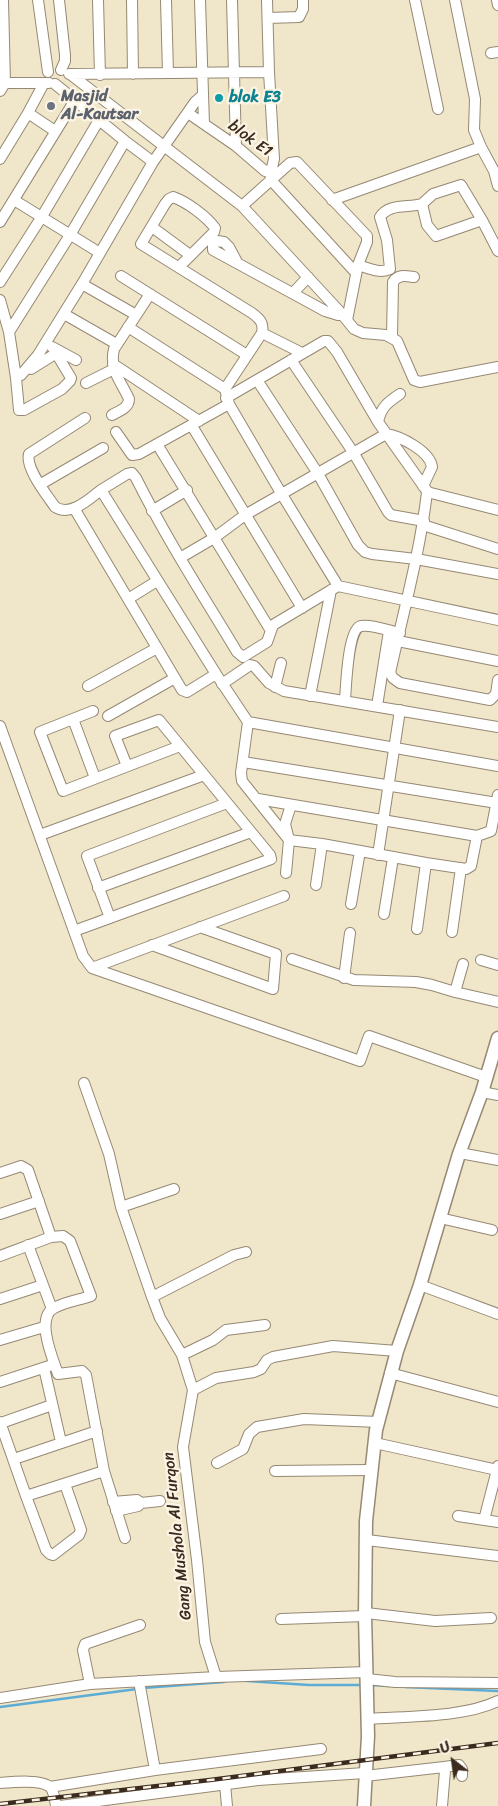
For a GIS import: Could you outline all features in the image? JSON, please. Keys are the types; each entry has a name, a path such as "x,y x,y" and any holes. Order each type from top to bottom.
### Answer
{"street":[{"path":"3,0 2,86 61,81 65,73 66,55 59,0"},
{"path":"38,0 48,72 47,78 50,83 75,100 153,162"},
{"path":"98,0 100,74"},
{"path":"132,0 133,74"},
{"path":"166,0 168,73"},
{"path":"200,0 204,124"},
{"path":"232,0 236,146"},
{"path":"268,0 269,72 274,159 270,175"},
{"path":"268,18 299,17 303,9 303,0"},
{"path":"415,0 438,109"},
{"path":"455,0 475,99 474,130 494,171 498,186"},
{"path":"497,0 498,5"},
{"path":"48,72 51,68 56,68 65,73 165,146 242,206 354,329 386,336 399,343 412,378 415,381 498,367"},
{"path":"65,73 269,72"},
{"path":"0,159 28,113 50,83"},
{"path":"19,376 51,348 64,314 153,162 195,102 202,95"},
{"path":"0,222 75,100"},
{"path":"28,113 55,131"},
{"name":"blok E1","path":"188,113 236,146 270,175 357,269"},
{"path":"0,282 41,218 99,120"},
{"path":"9,332 70,235 125,141"},
{"path":"332,200 481,147"},
{"path":"242,206 270,175 297,162 367,236 367,242 357,269 344,316"},
{"path":"387,271 390,269 390,258 380,217 382,214 389,209 399,206 422,204 433,194 461,185 498,251"},
{"path":"179,267 214,232 214,228 209,221 173,197 169,199 141,244 259,318 263,326 262,333 247,355 226,397"},
{"path":"14,200 100,253"},
{"path":"422,204 427,225 436,236 482,220"},
{"path":"152,227 190,255"},
{"path":"237,262 334,315 344,316"},
{"path":"357,269 387,271 395,279"},
{"path":"121,276 247,355"},
{"path":"392,338 392,293 395,279 400,276 414,278"},
{"path":"293,292 308,277"},
{"path":"82,284 131,312"},
{"path":"112,415 126,407 129,403 126,392 113,367 114,349 150,294"},
{"path":"0,300 19,376 19,410 24,410 69,383 71,379 51,348"},
{"path":"64,314 113,342"},
{"path":"128,327 226,397 335,588 310,696"},
{"path":"262,333 302,353"},
{"path":"116,432 132,455 139,454 195,424 226,397 324,341 330,343 337,352 378,422 425,489 498,510"},
{"path":"19,376 51,348"},
{"path":"51,348 76,360"},
{"path":"291,360 353,452 391,515 424,523 498,549"},
{"path":"86,383 113,367"},
{"path":"113,367 195,424 244,515 302,608"},
{"path":"257,380 317,472 362,549 372,554 416,559 498,574"},
{"path":"378,422 383,407 387,402 400,394"},
{"path":"85,418 29,454 29,463 55,508 60,510 74,508 122,477 132,473 180,558 240,655 244,657 268,642 273,625 335,588 407,600 497,620"},
{"path":"180,558 214,538 244,515 386,434 396,435 422,452 430,460 432,467 425,489 424,523 407,600 377,706"},
{"path":"157,444 272,630"},
{"path":"41,484 103,448"},
{"path":"101,490 222,684 248,722 241,773 242,781 289,840 322,844 426,864 466,869 471,866 477,836"},
{"path":"152,511 187,490"},
{"path":"74,508 182,690 187,692 216,674"},
{"path":"128,599 157,581"},
{"path":"345,700 351,640 359,626 366,626 498,662"},
{"path":"396,635 390,676 400,683 490,700 496,694 498,680"},
{"path":"88,686 157,648"},
{"path":"275,687 281,663"},
{"path":"222,684 250,665 254,666 275,687 284,691 498,727"},
{"path":"108,716 175,678"},
{"path":"378,855 400,710"},
{"path":"93,711 40,732 63,791 180,746"},
{"path":"72,719 95,778"},
{"path":"74,931 270,860 270,855 159,720 115,736 127,766"},
{"path":"248,722 498,766"},
{"path":"0,726 74,931 84,956 92,968 360,1061 369,1036 486,1077"},
{"path":"243,762 389,786 497,799 491,830 477,836 258,799"},
{"path":"40,835 204,775"},
{"path":"110,918 87,856 227,803"},
{"path":"286,873 289,840 285,828 291,805"},
{"path":"98,888 251,832"},
{"path":"316,885 322,844"},
{"path":"351,904 360,851"},
{"path":"384,914 392,858"},
{"path":"417,929 426,864"},
{"path":"452,932 461,868"},
{"path":"92,968 284,896"},
{"path":"152,945 273,989 276,954 200,927"},
{"path":"344,978 350,933"},
{"path":"292,959 344,978 371,982 432,984 454,992 498,1002"},
{"path":"481,960 498,965"},
{"path":"454,992 463,964"},
{"path":"364,1806 367,1719 366,1521 374,1443 390,1373 420,1285 460,1153 482,1092 498,1038"},
{"path":"84,1084 109,1154 122,1207 152,1297 160,1318 182,1355 193,1390 216,1378 254,1372 273,1357 333,1346 397,1351"},
{"path":"482,1092 498,1095"},
{"path":"460,1153 498,1160"},
{"path":"0,1173 20,1166 28,1170 51,1237"},
{"path":"122,1207 174,1189"},
{"path":"0,1214 38,1200"},
{"path":"440,1218 492,1230"},
{"path":"0,1256 51,1237 63,1236 70,1241 91,1296 52,1309 46,1316 44,1327 57,1369"},
{"path":"28,1245 52,1309"},
{"path":"152,1297 195,1277 234,1255 246,1252"},
{"path":"0,1300 43,1285"},
{"path":"420,1285 498,1314"},
{"path":"182,1355 213,1340 226,1330 265,1325"},
{"path":"0,1340 44,1327"},
{"path":"0,1382 57,1369 82,1371 86,1375 104,1471 125,1538"},
{"path":"45,1373 61,1442"},
{"path":"390,1373 498,1402"},
{"name":"Gang Mushola Al Furqon","path":"193,1390 182,1447 196,1552 205,1642 216,1677"},
{"path":"52,1404 1,1425 46,1550 53,1555 79,1535 81,1530 65,1484"},
{"path":"217,1463 243,1449 249,1434 257,1427 304,1419 379,1422"},
{"path":"14,1459 97,1431"},
{"path":"374,1443 497,1468 484,1520"},
{"path":"275,1471 371,1470"},
{"path":"26,1496 104,1471"},
{"path":"115,1506 136,1500 141,1503 160,1501"},
{"path":"458,1516 498,1522"},
{"path":"366,1540 498,1556"},
{"path":"281,1619 365,1615 435,1621 491,1618"},
{"path":"90,1684 83,1650 85,1644 140,1625"},
{"path":"0,1698 90,1684 140,1688 216,1677 367,1678 395,1682 498,1684"},
{"path":"140,1688 155,1770"},
{"path":"367,1719 434,1715 470,1710 498,1701"},
{"path":"0,1783 37,1782 50,1786 321,1748"},
{"path":"60,1806 95,1803 258,1780 365,1774 459,1765 462,1769 462,1776"},
{"path":"442,1806 444,1767"},
{"path":"225,1784 227,1806"},
{"path":"50,1786 56,1806"}],"waterway":[{"path":"247,1681 309,1685 362,1685"},
{"path":"143,1688 224,1682"},
{"path":"370,1685 389,1686"},
{"path":"405,1687 498,1691"},
{"path":"0,1707 137,1689"}],"railway":[{"path":"0,1804 210,1780 498,1743"}],"place":[{"name":"blok E3","path":"219,98"},
{"name":"Masjid Al-Kautsar","path":"51,106"}]}
